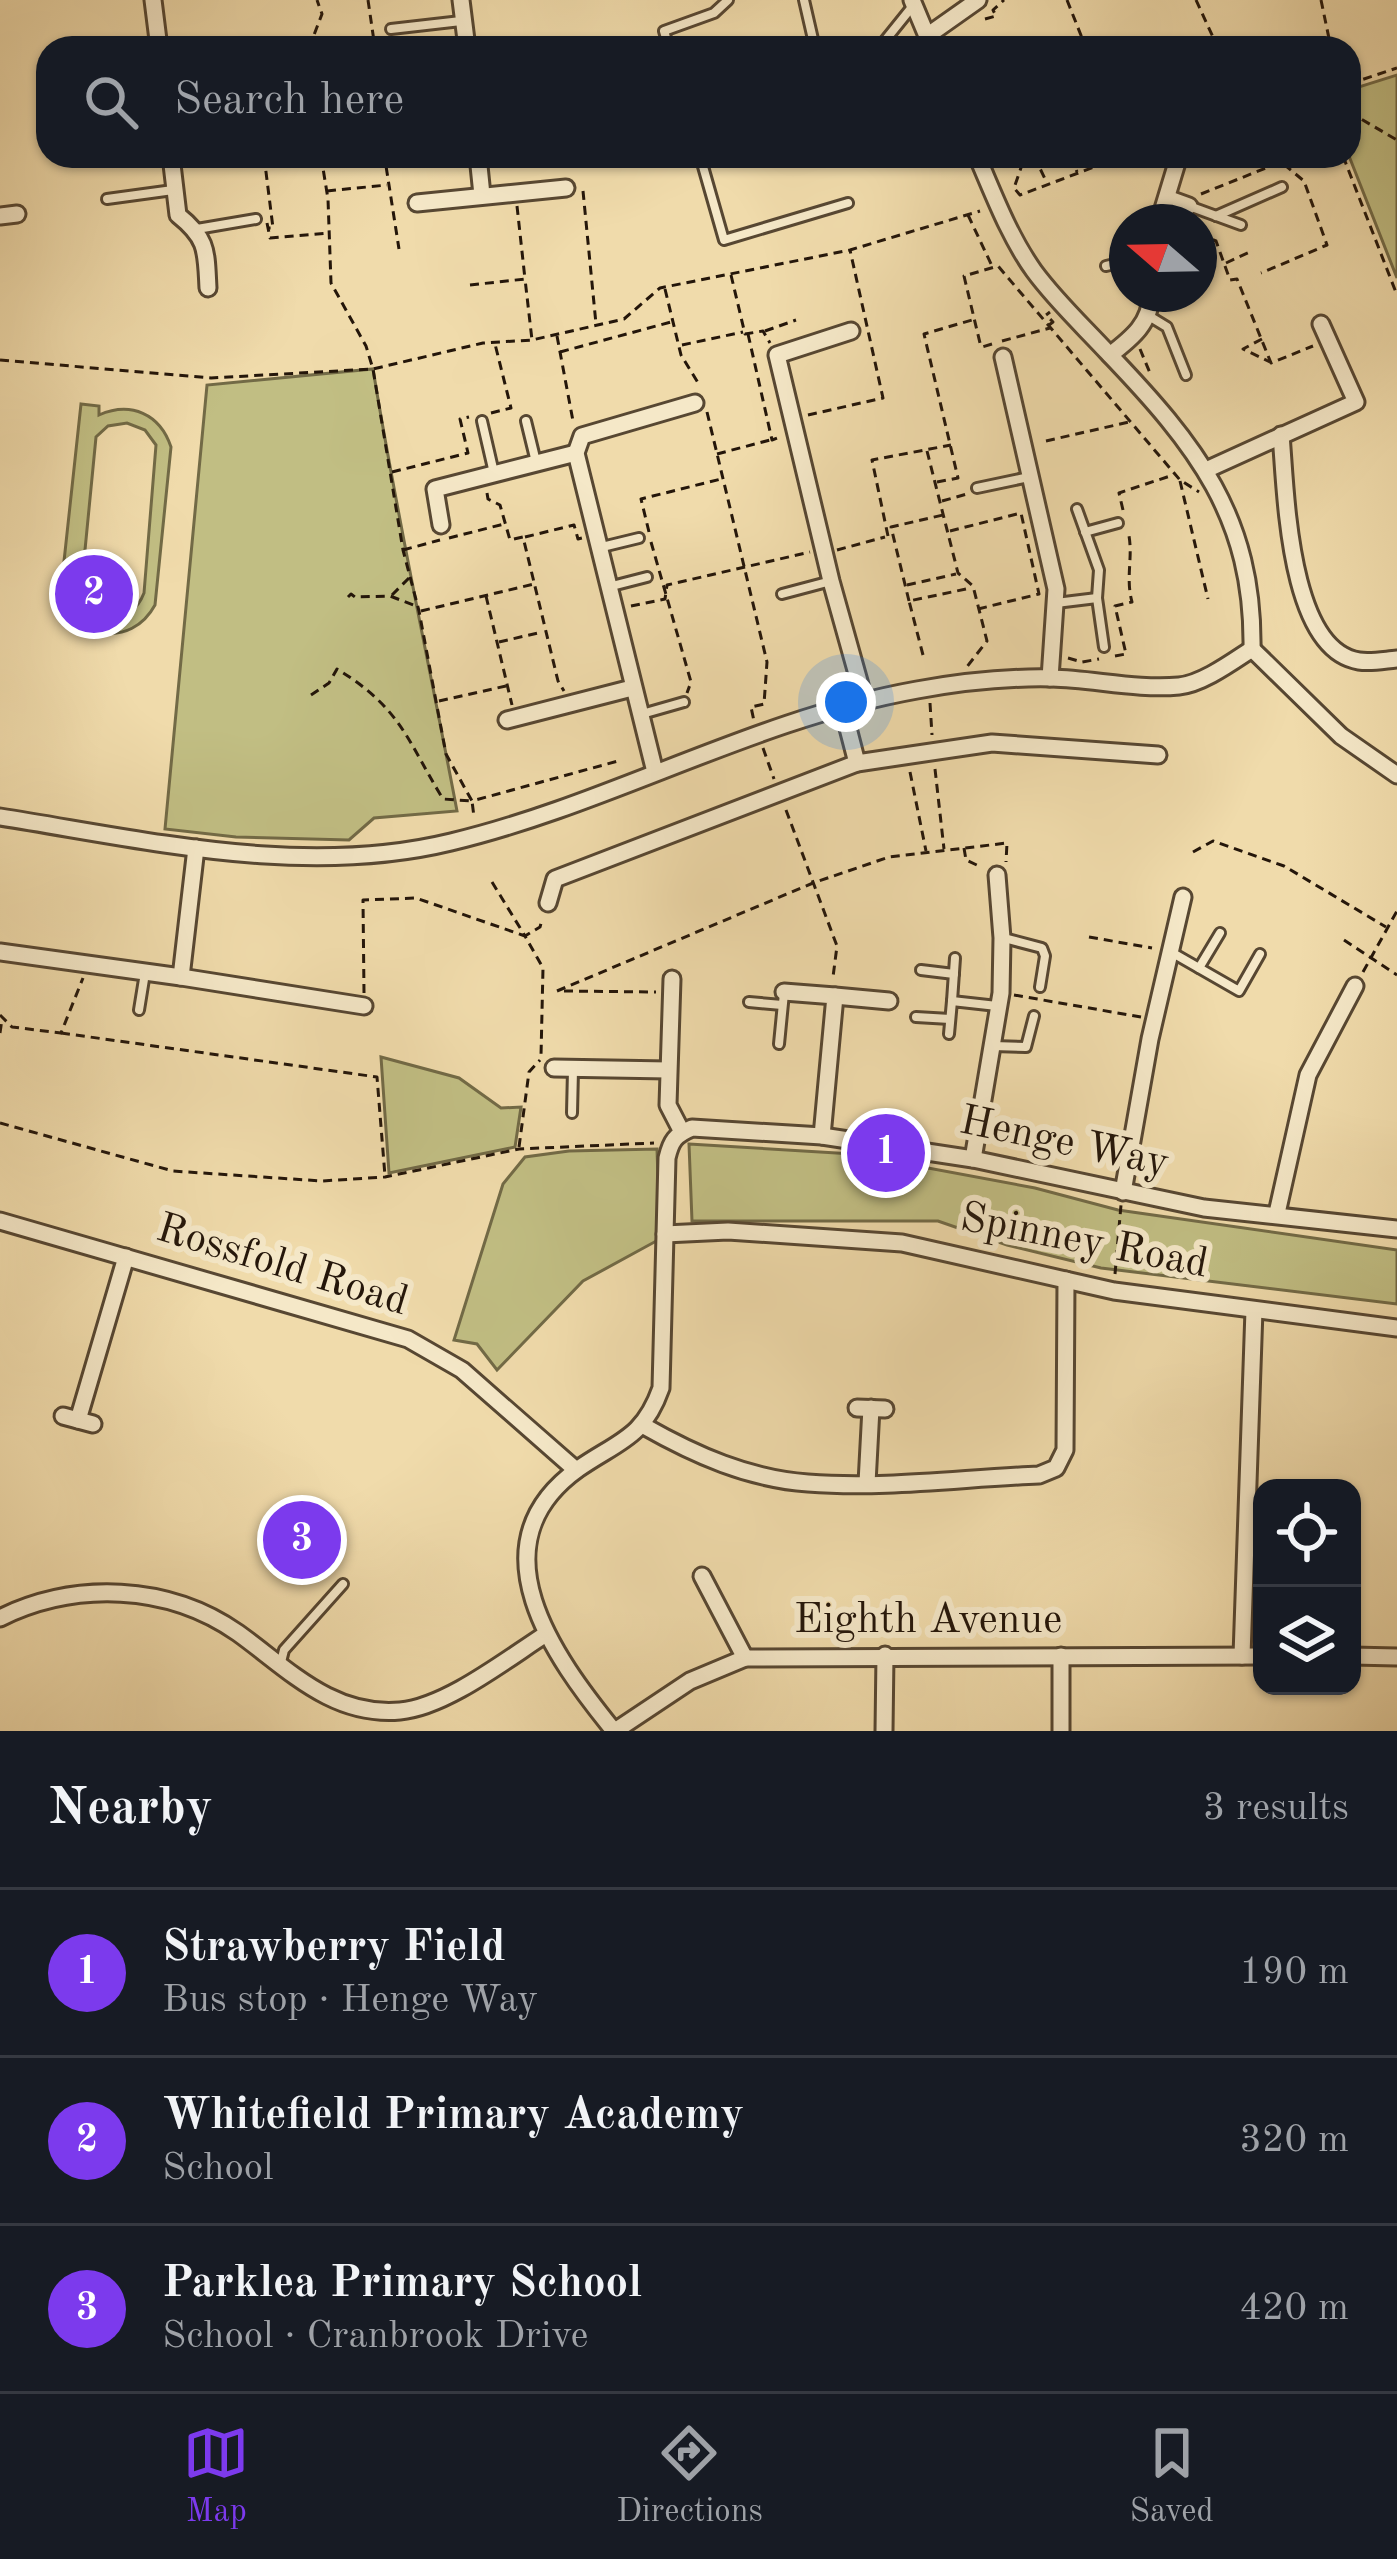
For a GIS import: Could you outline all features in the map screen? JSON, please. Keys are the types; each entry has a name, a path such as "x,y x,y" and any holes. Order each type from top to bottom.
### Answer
{"street":[{"path":"153,0 158,36"},
{"path":"461,0 465,36"},
{"path":"934,36 978,0"},
{"path":"913,3 924,36"},
{"path":"172,168 178,214 206,245 208,288"},
{"path":"479,168 482,195"},
{"path":"982,168 1004,221 1034,271 1146,394 1205,470 1244,554 1251,593 1252,649 1341,736 1397,775"},
{"path":"1165,204 1176,168"},
{"path":"417,203 566,188"},
{"path":"1167,198 1184,204"},
{"path":"1111,355 1132,338 1149,312"},
{"path":"850,332 777,355 864,699"},
{"path":"1205,470 1356,402 1324,332"},
{"path":"1004,357 1055,589 1049,678"},
{"path":"655,772 576,453 582,436 700,397"},
{"path":"1281,436 1289,528 1305,602 1322,639 1356,661 1397,659"},
{"path":"441,525 435,489 576,453"},
{"path":"0,818 196,848 366,856 448,843 537,818 758,732 864,699 963,682 1049,678 1183,686 1252,649"},
{"path":"511,719 632,688"},
{"path":"842,705 857,763"},
{"path":"548,903 554,879 857,763 992,743 1158,755"},
{"path":"181,977 196,848"},
{"path":"973,1159 1000,999 997,875"},
{"path":"1123,1192 1154,1019 1183,897"},
{"path":"0,952 364,1006"},
{"path":"615,1731 546,1634 526,1568 526,1540 548,1496 576,1470 644,1426 661,1388 667,1158 671,1141 682,1132 668,1105 672,979"},
{"path":"1277,1213 1308,1075 1355,986"},
{"path":"822,1136 836,996"},
{"path":"783,998 890,1001"},
{"path":"548,1063 573,1069 668,1070"},
{"name":"Henge Way","path":"682,1132 692,1128 822,1136 973,1159 1204,1208 1397,1228"},
{"name":"Rossfold Road","path":"0,1221 408,1340 462,1370 576,1470"},
{"name":"Spinney Road","path":"665,1234 728,1231 902,1243 1114,1291 1397,1328"},
{"path":"78,1420 126,1257"},
{"path":"644,1426 693,1454 807,1484 1039,1475 1056,1468 1065,1450 1066,1280"},
{"path":"1242,1656 1254,1310"},
{"path":"867,1483 871,1408"},
{"path":"702,1576 745,1658"},
{"path":"0,1618 68,1595 107,1591 147,1596 188,1608 234,1631 309,1690 365,1710 401,1711 434,1702 546,1634"},
{"path":"884,1731 885,1655"},
{"path":"1060,1731 1061,1655"},
{"name":"Eighth Avenue","path":"615,1731 690,1681 745,1658 1253,1656"},
{"path":"1361,1656 1397,1657"}],"lane":[{"path":"665,36 664,31 714,13 728,0"},
{"path":"804,0 812,36"},
{"path":"888,36 913,3"},
{"path":"392,29 463,20"},
{"path":"703,168 724,240 848,203"},
{"path":"1217,216 1282,187"},
{"path":"106,199 174,190"},
{"path":"1217,216 1241,225"},
{"path":"195,229 256,219"},
{"path":"1148,316 1167,327 1186,375"},
{"path":"482,421 489,476"},
{"path":"526,421 536,464"},
{"path":"975,490 1030,476"},
{"path":"1077,509 1099,570 1096,598 1104,647"},
{"path":"1085,532 1118,524"},
{"path":"599,541 639,538"},
{"path":"610,586 647,577"},
{"path":"782,594 831,581"},
{"path":"1054,604 1096,598"},
{"path":"640,715 683,702"},
{"path":"1199,968 1220,933"},
{"path":"1002,938 1042,947 1040,987"},
{"path":"1170,951 1239,991 1260,954"},
{"path":"949,1034 956,958"},
{"path":"921,970 954,974"},
{"path":"140,1010 145,972"},
{"path":"749,1002 783,998 779,1043"},
{"path":"952,1001 1000,999"},
{"path":"992,1046 1026,1047 1034,1016"},
{"path":"916,1017 950,1019"},
{"path":"572,1113 573,1069"},
{"path":"279,1668 284,1650 343,1584"}],"path":[{"path":"314,36 322,14 317,0"},
{"path":"368,0 373,36"},
{"path":"985,19 996,16 993,10 1004,0"},
{"path":"1067,0 1081,36"},
{"path":"1196,0 1212,36"},
{"path":"1328,36 1321,1 1331,0"},
{"path":"1361,80 1397,68"},
{"path":"1361,119 1397,140"},
{"path":"266,168 273,228 268,228"},
{"path":"323,168 331,283 366,346 373,369 403,550 446,754 472,801 474,817"},
{"path":"386,168 399,249"},
{"path":"1021,168 1014,188 1020,195 1091,168"},
{"path":"1041,168 1047,185"},
{"path":"1076,168 1078,173"},
{"path":"1187,204 1189,193 1202,195 1267,168"},
{"path":"1261,273 1327,245 1304,181 1288,168"},
{"path":"1348,168 1397,295"},
{"path":"581,177 596,325"},
{"path":"327,191 389,184"},
{"path":"515,192 532,340"},
{"path":"0,360 211,378 373,369 624,319 665,287 850,250 980,211"},
{"path":"968,214 992,268"},
{"path":"256,219 267,220 270,238 329,233"},
{"path":"1217,244 1230,280 1237,279 1271,363"},
{"path":"717,454 772,440 795,424 883,398 850,250"},
{"path":"1224,263 1252,251"},
{"path":"1050,328 982,347 964,276 998,266 1177,477 1203,495 1217,492"},
{"path":"731,274 772,440"},
{"path":"470,285 525,279"},
{"path":"665,287 678,346 717,454 767,662 764,704 752,707 754,721"},
{"path":"678,346 763,332 796,320"},
{"path":"935,482 958,478 924,334 974,320"},
{"path":"560,352 673,321"},
{"path":"763,332 777,355"},
{"path":"1271,363 1324,332"},
{"path":"556,334 574,427 582,436"},
{"path":"1132,338 1152,380 1146,394"},
{"path":"1262,339 1243,349 1271,363"},
{"path":"390,473 468,453 460,419 511,408 495,342"},
{"path":"1046,441 1130,422"},
{"path":"923,655 872,460 951,445"},
{"path":"927,451 958,573 973,588 987,641 966,667 963,682"},
{"path":"489,476 488,500 500,505 510,540 574,525 578,539 599,541"},
{"path":"1124,512 1119,493 1177,477"},
{"path":"1177,477 1208,598"},
{"path":"683,702 691,682 640,499 722,478"},
{"path":"940,502 975,490"},
{"path":"948,532 1021,513 1039,594 979,609"},
{"path":"890,535 891,527 944,515"},
{"path":"403,550 506,524"},
{"path":"1051,653 1082,662 1126,654 1115,606 1132,602 1126,578 1133,551 1129,532"},
{"path":"617,610 665,598 667,586 890,535"},
{"path":"523,538 566,705"},
{"path":"906,585 958,573"},
{"path":"391,596 410,577"},
{"path":"348,597 391,596 418,609 534,584"},
{"path":"910,601 973,588"},
{"path":"486,596 508,685 511,719"},
{"path":"497,642 545,631"},
{"path":"310,695 329,683 338,669 385,704 421,754 443,799 472,801 618,761"},
{"path":"436,702 508,685"},
{"path":"929,699 944,850"},
{"path":"761,742 837,946 831,988 836,996"},
{"path":"907,755 926,853"},
{"path":"1193,852 1214,841 1285,866 1386,928"},
{"path":"557,991 814,883 890,857 944,850 1007,843 1007,861 997,875 966,860 964,848"},
{"path":"492,882 543,968 548,1063 530,1072 519,1149"},
{"path":"364,1006 363,900 416,898 525,936"},
{"path":"525,936 540,927 548,903"},
{"path":"1355,986 1397,911"},
{"path":"1089,937 1170,951"},
{"path":"1343,940 1397,975"},
{"path":"61,1033 88,965"},
{"path":"544,991 655,993 672,979"},
{"path":"1000,999 1154,1019"},
{"path":"1,1016 12,1027 377,1077 385,1178"},
{"path":"0,1033 1,1016"},
{"path":"0,1123 172,1171 322,1181 385,1178 519,1149 658,1143"},
{"path":"1114,1291 1123,1192"}],"shaded area":[{"path":"1397,75 1397,278 1354,168 1361,168 1361,86"},
{"path":"373,369 457,811 374,818 349,840 236,837 165,829 207,385"},
{"path":"81,404 99,406 99,415 122,409 143,413 160,426 171,447 155,605 145,619 118,633 90,629 68,608 62,592 77,594 100,618 121,617 138,604 144,593 156,445 145,430 127,423 108,426 96,437 81,591 61,589"},
{"path":"381,1057 459,1078 501,1108 521,1107 515,1147 389,1173"},
{"path":"689,1144 853,1154 1035,1188 1118,1210 1397,1250 1397,1304 1101,1268 1007,1245 938,1221 692,1221"},
{"path":"657,1149 660,1239 583,1281 497,1370 477,1344 454,1340 503,1184 525,1157"}],"place":[{"name":"Whitefield Primary Academy","path":"94,594"},
{"name":"Strawberry Field","path":"886,1153"},
{"name":"Parklea Primary School","path":"302,1540"}]}
